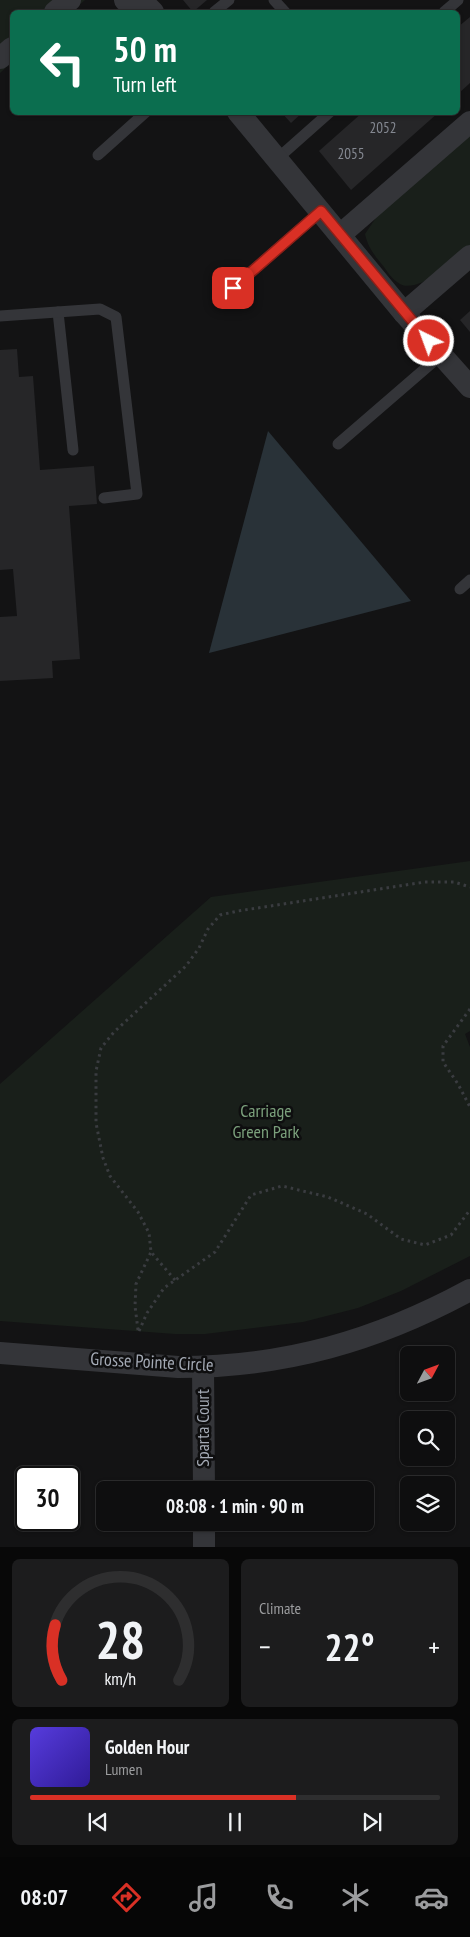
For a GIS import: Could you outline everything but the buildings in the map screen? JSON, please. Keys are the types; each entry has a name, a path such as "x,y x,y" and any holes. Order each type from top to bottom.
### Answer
{"street":[{"path":"58,10 70,0"},
{"path":"125,0 151,10"},
{"path":"0,58 10,50"},
{"path":"240,115 404,313 470,387"},
{"path":"340,235 470,122"},
{"path":"404,313 470,256"},
{"name":"Grosse Pointe Circle","path":"0,1353 178,1367 258,1362 298,1356 336,1347 406,1322 470,1290"},
{"name":"Sparta Court","path":"202,1367 204,1481"},
{"path":"204,1531 204,1547"}],"lane":[{"path":"216,10 229,0"},
{"path":"274,0 283,10"},
{"path":"445,7 458,0"},
{"path":"98,155 143,115"},
{"path":"277,159 327,115"},
{"path":"218,301 321,211"},
{"path":"0,316 100,309 116,316 137,494 104,498"},
{"path":"58,312 73,450"},
{"path":"338,444 442,355"},
{"path":"460,588 470,580"}],"path":[{"path":"470,887 454,882 425,882 220,915 208,929 199,948 186,966 114,1032 101,1048 96,1071 96,1123 103,1158 110,1176 138,1212 149,1233 151,1252 136,1284 135,1306 138,1331 147,1313 164,1288 215,1252 251,1195 282,1186 328,1197 367,1214 401,1240 425,1245 451,1235 470,1210"},
{"path":"470,1009 443,1046 443,1062 458,1084 470,1107"},
{"path":"151,1252 175,1280"}],"green space":[{"path":"0,0 85,0 73,10 10,10 10,64 0,73"},
{"path":"470,131 470,250 426,280 408,286 400,284 391,276 375,255 368,244 365,234 382,209"},
{"name":"Carriage Green Park","path":"470,861 470,1031 465,1034 470,1047 470,1256 401,1291 358,1308 303,1322 205,1334 175,1334 0,1321 0,1084 211,897"}],"shaded area":[{"path":"268,431 411,601 209,653"}],"route":[{"path":"233,288 321,211 429,341"}]}
